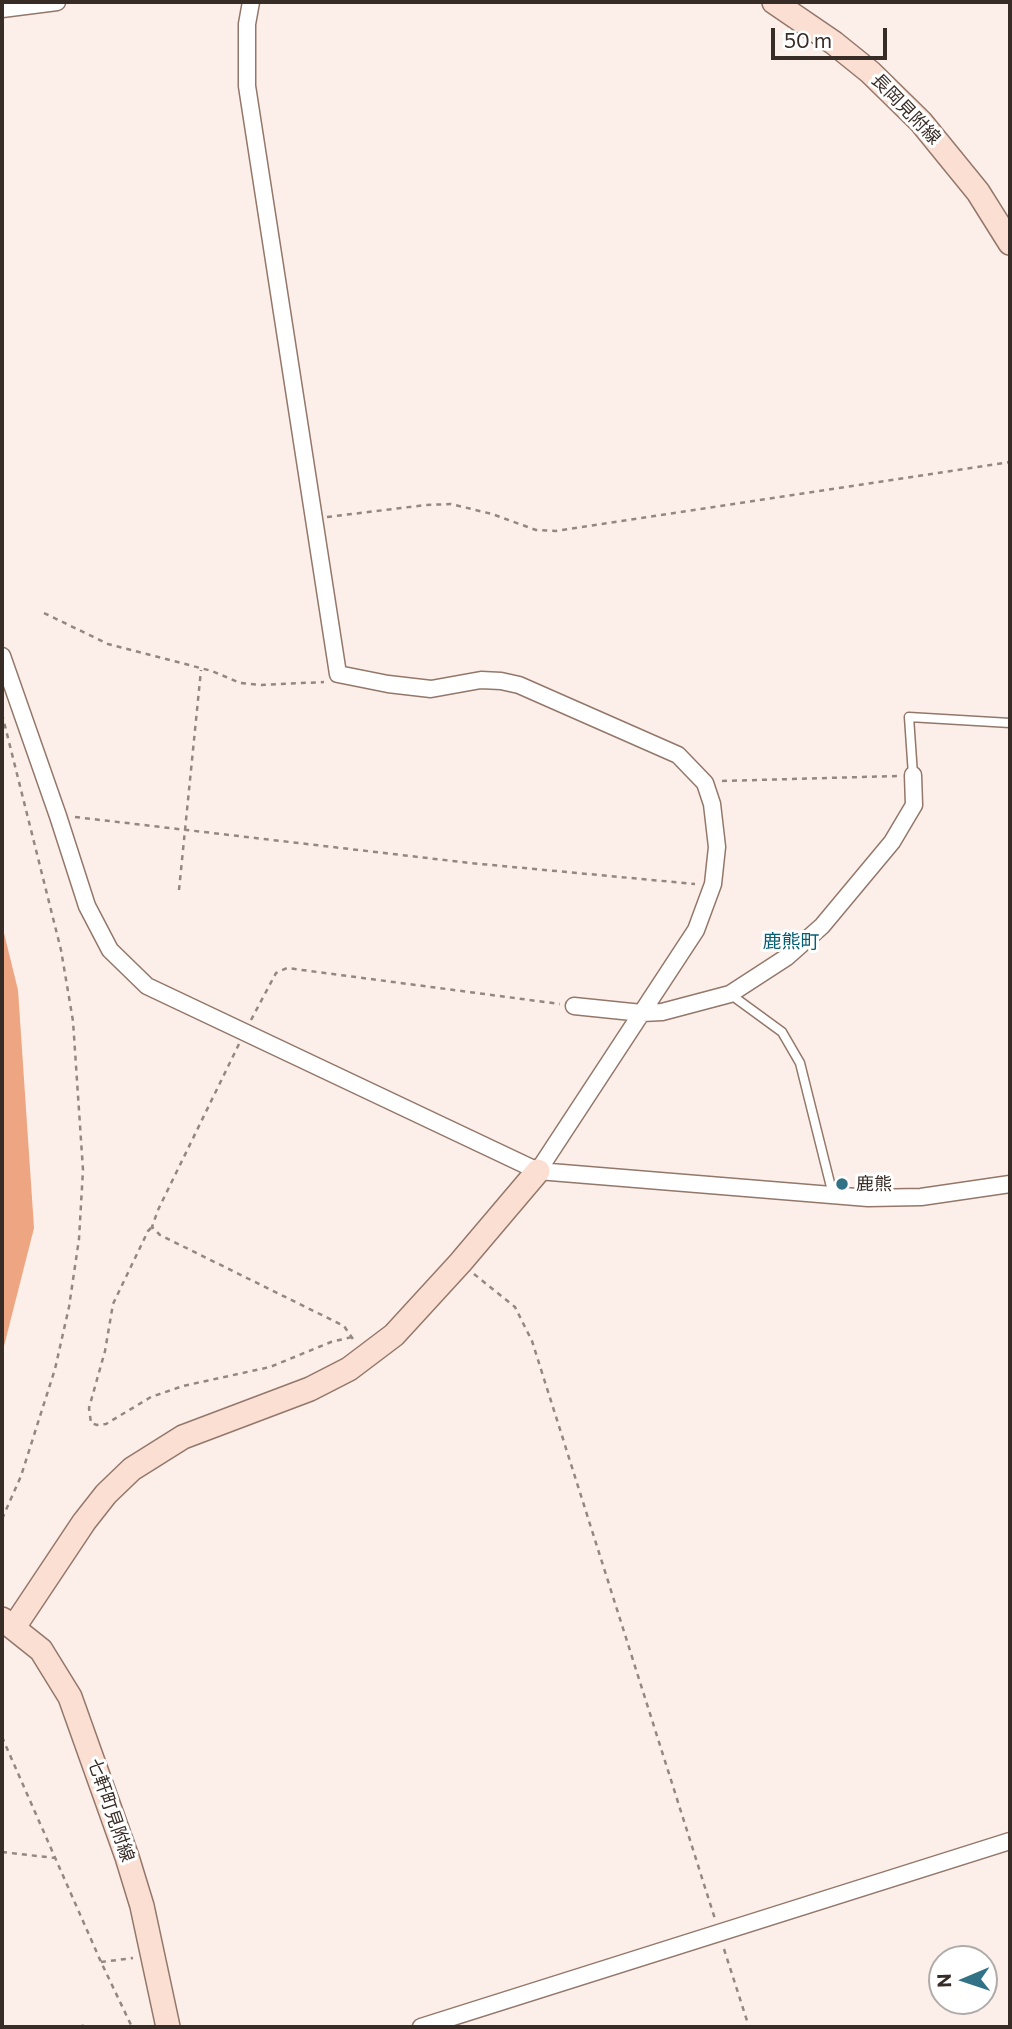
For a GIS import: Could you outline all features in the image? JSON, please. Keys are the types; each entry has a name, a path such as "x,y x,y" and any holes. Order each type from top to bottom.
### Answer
{"main road":[{"name":"長岡見附線","path":"774,2 861,65 921,122 978,192 1010,243"},
{"path":"8,1623 106,1494 132,1469 183,1437 310,1389 366,1357 394,1335 538,1171"},
{"name":"七軒町見附線","path":"8,1623 41,1650 70,1697 127,1857 153,1955 168,2027"}],"street":[{"path":"2,9 57,2"},
{"path":"251,2 247,24 247,86 338,674 431,689 481,680 519,685 662,746 678,755 705,783 715,824 717,847 713,884 696,930 538,1171"},
{"path":"2,656 58,816 86,906 110,950 147,986 538,1171 868,1198 921,1197 1010,1184"},
{"path":"573,1006 642,1013 662,1012 730,994 788,957 822,926 892,842 914,806 913,775"},
{"path":"421,2027 1010,1840"}],"lane":[{"path":"913,775 909,717 1010,723"},
{"path":"730,994 782,1032 800,1063 833,1195"}],"path":[{"path":"314,519 452,504 492,514 536,530 556,531 1010,462"},
{"path":"44,613 108,644 202,668 240,683 317,684 330,681 338,674"},
{"path":"180,890 202,668"},
{"path":"2,714 61,950 73,1021 83,1170 79,1239 69,1307 55,1369 21,1476 2,1519"},
{"path":"705,783 728,780 913,775"},
{"path":"58,816 470,863 713,884"},
{"path":"352,1337 331,1342 270,1367 183,1386 151,1397 106,1424 97,1426 91,1423 89,1408 105,1351 113,1304 244,1032 276,974 287,968 573,1006"},
{"path":"152,1227 160,1235 344,1326 366,1357"},
{"path":"460,1263 515,1307 532,1341 749,2027"},
{"path":"2,1737 100,1962 132,2027"},
{"path":"2,1852 55,1858"},
{"path":"100,1962 153,1955"},
{"path":"79,2027 85,2025"}],"shaded area":[{"path":"2,925 18,990 34,1228 2,1354"}],"place":[{"name":"鹿熊","path":"842,1184"}],"district":[{"name":"鹿熊町","path":"791,942"}]}
